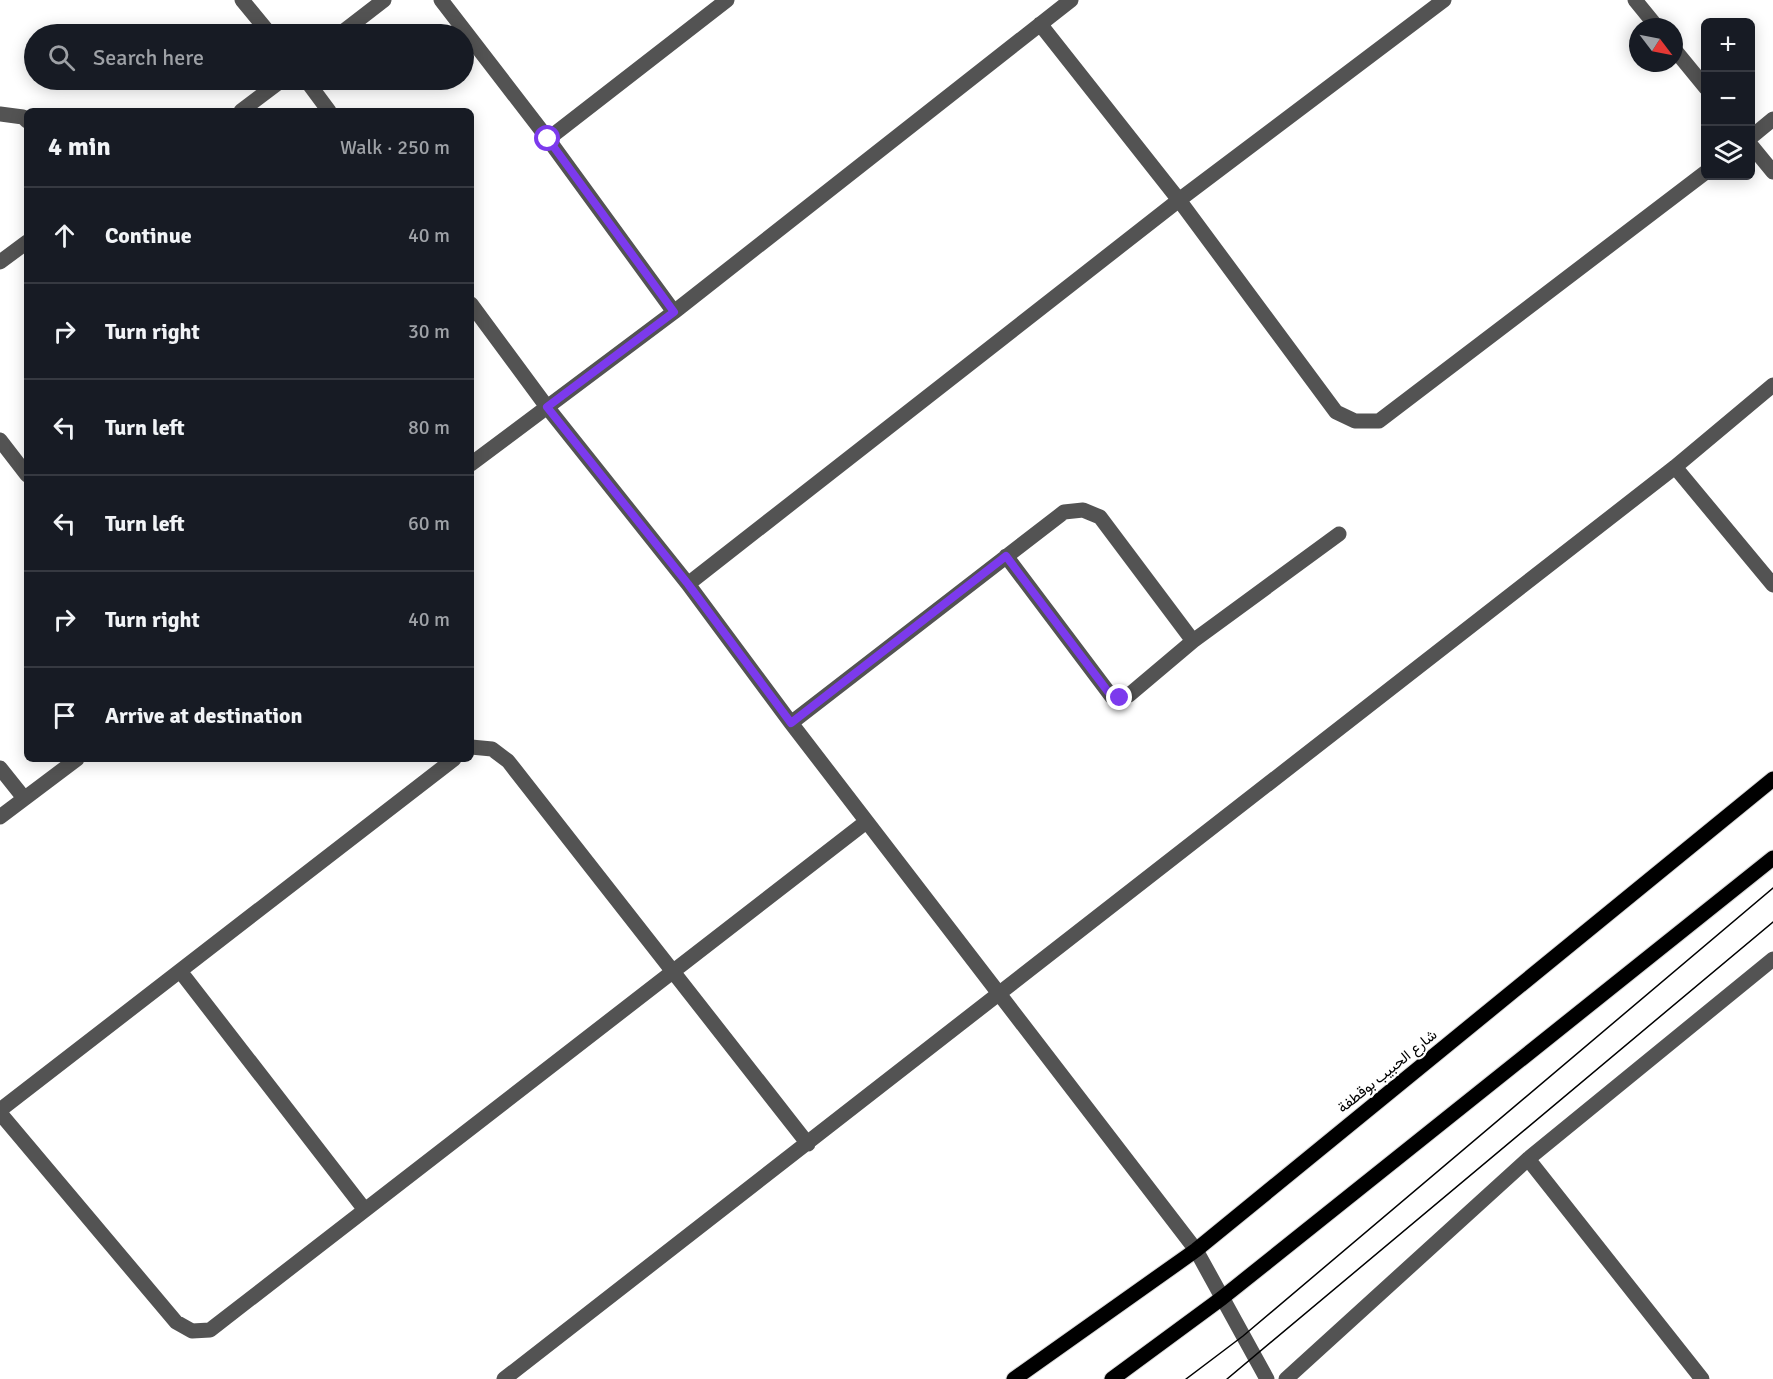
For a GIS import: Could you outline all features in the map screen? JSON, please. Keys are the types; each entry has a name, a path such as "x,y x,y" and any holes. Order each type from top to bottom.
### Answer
{"main road":[{"name":"شارع الحبيب بوقطفة","path":"1014,1379 1196,1250 1773,779"},
{"path":"1112,1379 1222,1298 1773,858"}],"street":[{"path":"242,0 262,24"},
{"path":"353,24 384,0"},
{"path":"441,0 459,24"},
{"path":"548,139 727,0"},
{"path":"474,462 674,312 1071,0"},
{"path":"688,584 1179,200 1444,0"},
{"path":"1635,0 1650,18"},
{"path":"1040,24 1179,200 1336,412 1355,421 1379,421 1701,176"},
{"path":"474,43 548,139 674,312"},
{"path":"1683,60 1701,82"},
{"path":"245,108 269,90"},
{"path":"313,90 327,108"},
{"path":"0,114 24,118"},
{"path":"1755,134 1773,119"},
{"path":"1755,150 1773,172"},
{"path":"0,262 24,244"},
{"path":"474,308 547,407 688,584 866,822 1196,1250 1267,1379"},
{"path":"504,1379 1674,467 1773,385"},
{"path":"0,440 24,471"},
{"path":"1674,467 1773,585"},
{"path":"791,723 1064,512 1083,510 1100,517 1193,641"},
{"path":"1006,556 1112,697 1129,695 1193,641 1339,534"},
{"path":"474,747 492,749 508,761 675,970 808,1144"},
{"path":"0,817 73,762"},
{"path":"450,762 0,1111 176,1323 192,1331 210,1330 866,822"},
{"path":"0,768 24,798"},
{"path":"1286,1379 1528,1159 1773,959"},
{"path":"180,971 365,1210"},
{"path":"1528,1159 1702,1379"}],"tram line":[{"path":"1186,1379 1243,1336 1773,888"},
{"path":"1227,1379 1773,922"}],"route":[{"path":"548,139 674,312 547,407 688,584 791,723 1006,556 1112,697 1120,698"}]}
